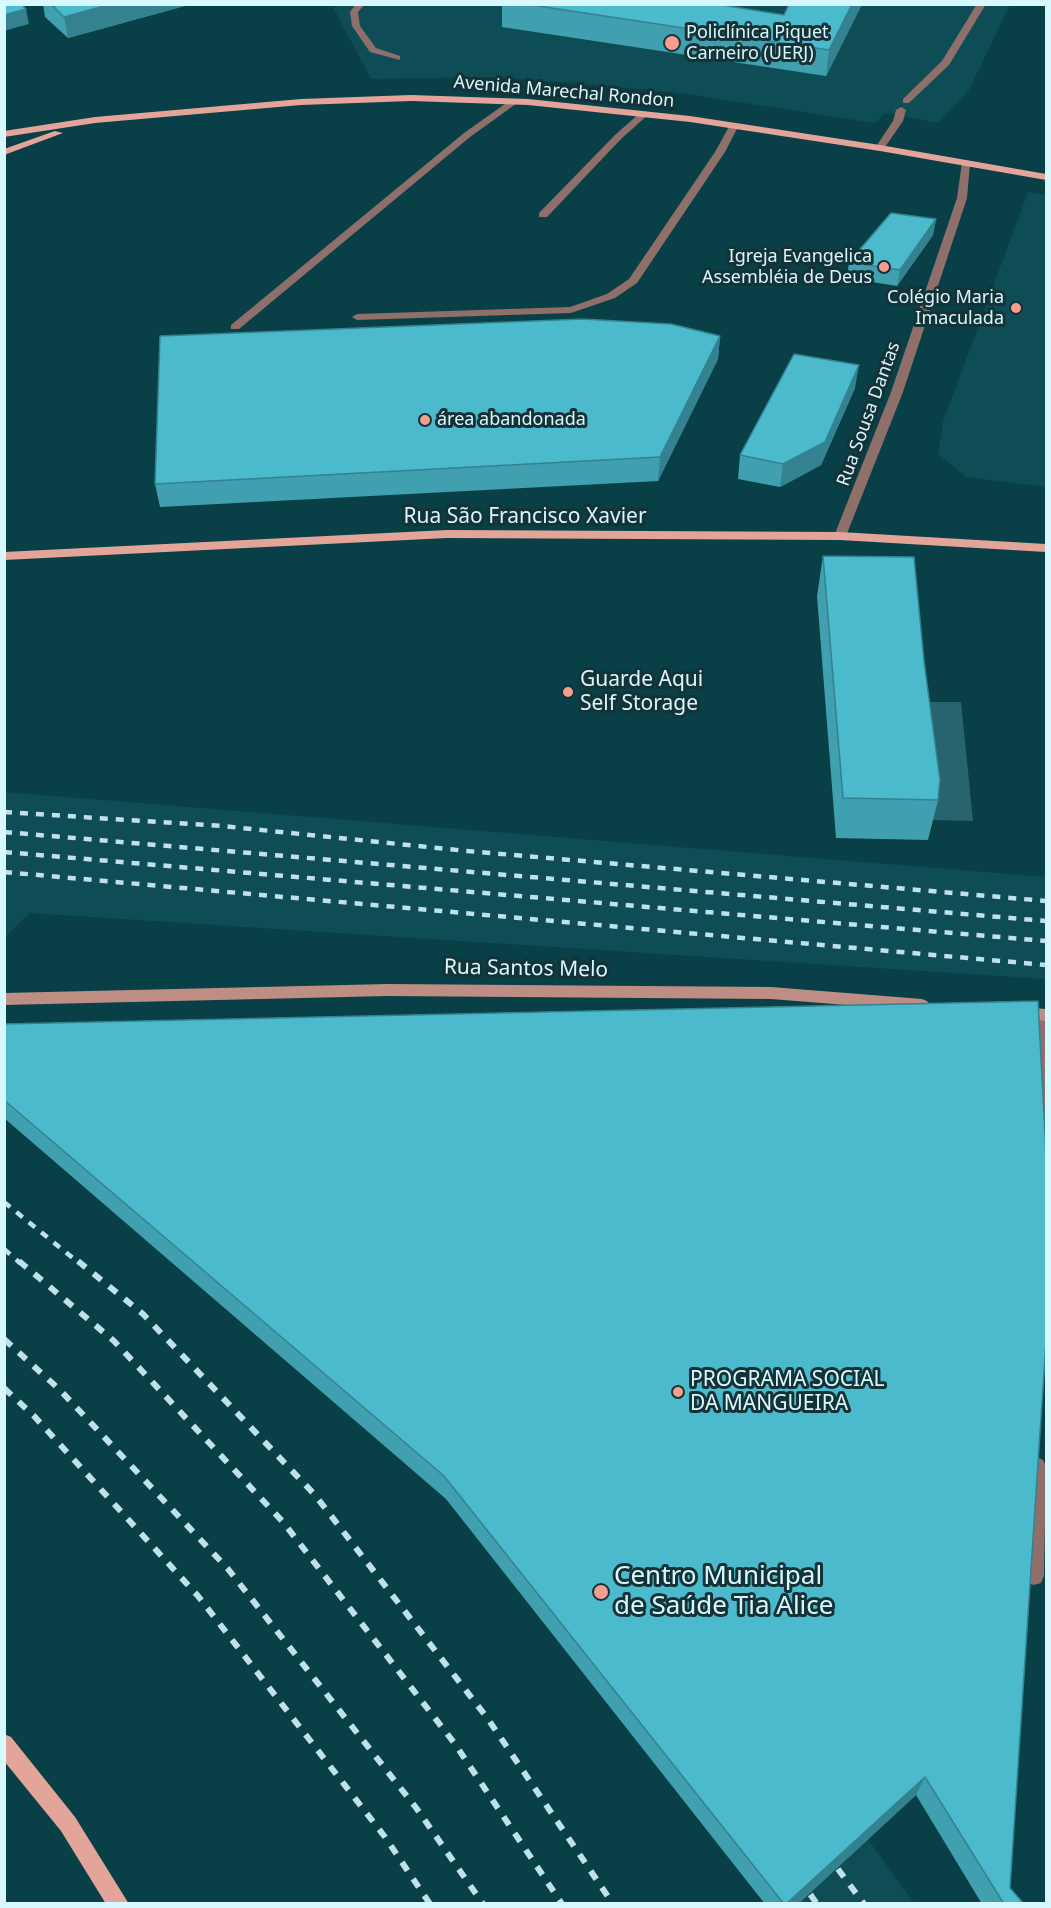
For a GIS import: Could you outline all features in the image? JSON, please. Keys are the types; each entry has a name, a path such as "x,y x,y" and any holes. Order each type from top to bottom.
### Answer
{"main road":[{"name":"Avenida Marechal Rondon","path":"4,134 95,120 301,102 411,98 515,101 734,126 1047,177"},
{"path":"4,152 95,120"},
{"name":"Rua São Francisco Xavier","path":"4,556 447,534 840,536 1047,548"},
{"name":"Rua Santos Melo","path":"4,999 388,990 771,993 939,1007"},
{"path":"1010,1012 1046,1015"},
{"path":"4,1744 68,1824 119,1904"}],"street":[{"path":"361,4 354,12 356,26 374,50 397,58"},
{"path":"880,148 898,121 903,106 946,63 982,4"},
{"path":"235,327 467,135 515,101"},
{"path":"543,215 618,136 644,114"},
{"path":"357,317 571,310 610,296 633,281 720,152 734,126"},
{"name":"Rua Sousa Dantas","path":"840,536 897,392 962,198 965,164"},
{"path":"1043,1156 1046,1015"},
{"path":"1022,1594 1040,1579 1037,1448"}],"shaded area":[{"name":"Policlínica Piquet Carneiro (UERJ)","path":"336,4 1010,5 969,90 938,123 885,113 875,123 680,93 583,84 495,77 371,79 334,9"},
{"name":"Colégio Maria Imaculada","path":"1028,192 1046,195 1046,487 966,477 938,454 943,422"},
{"path":"916,702 961,702 973,821 931,820"},
{"path":"5,792 1046,877 1046,979 30,913 5,937"},
{"path":"833,1791 914,1903 768,1903"}],"building":[{"path":"4,4 21,4 26,9 4,15"},
{"path":"51,4 111,4 64,17"},
{"path":"525,4 716,4 784,15 789,4 852,4 829,50"},
{"path":"891,213 936,219 900,270 849,262"},
{"name":"área abandonada","path":"582,319 671,324 720,336 660,457 155,484 160,336"},
{"path":"794,354 859,365 825,442 783,464 740,455"},
{"path":"823,556 914,557 924,661 940,780 938,800 843,798"},
{"name":"PROGRAMA SOCIAL DA MANGUEIRA","path":"1038,1001 1047,1173 1047,1327 1010,1888 1024,1904 1004,1904 925,1777 784,1904 444,1476 4,1100 4,1024"}],"railway":[{"path":"4,812 222,826 467,851 1046,901"},
{"path":"4,832 1046,921"},
{"path":"4,852 1046,941"},
{"path":"4,872 1046,965"},
{"path":"4,1202 79,1263"},
{"path":"4,1249 20,1263"},
{"path":"19,1261 114,1341 283,1522 455,1744 562,1904"},
{"path":"78,1261 143,1314 315,1495 488,1719 613,1904"},
{"path":"4,1339 60,1390 228,1569 417,1809 483,1904"},
{"path":"4,1388 34,1416 198,1596 385,1837 430,1904"},
{"path":"826,1853 864,1904"},
{"path":"799,1878 817,1904"}],"place":[{"name":"Policlínica Piquet Carneiro (UERJ)","path":"672,43"},
{"name":"Igreja Evangelica Assembléia de Deus","path":"884,267"},
{"name":"Colégio Maria Imaculada","path":"1016,308"},
{"name":"área abandonada","path":"425,420"},
{"name":"Guarde Aqui Self Storage","path":"568,692"},
{"name":"PROGRAMA SOCIAL DA MANGUEIRA","path":"678,1392"},
{"name":"Centro Municipal de Saúde Tia Alice","path":"601,1592"}]}
